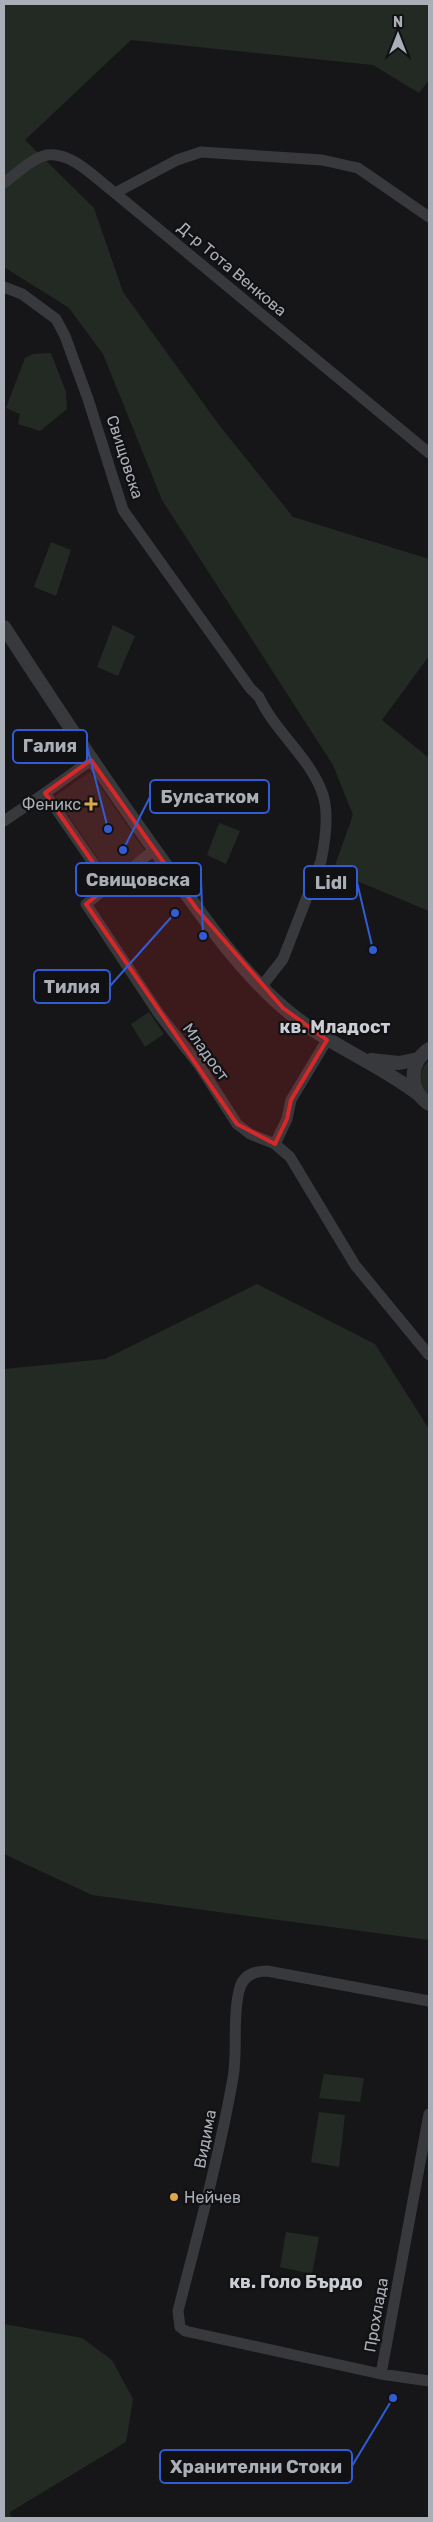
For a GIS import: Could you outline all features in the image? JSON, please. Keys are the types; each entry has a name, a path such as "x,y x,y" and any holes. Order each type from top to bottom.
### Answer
{"street":[{"path":"115,193 177,160 200,152 306,159 343,163 358,168 429,217"},
{"name":"Д-р Тота Венкова","path":"4,183 47,155 62,157 75,162 429,453"},
{"name":"Свищовска","path":"4,287 22,294 56,319 66,336 123,510 259,698 309,770 323,795 324,846 321,861 283,959 262,986"},
{"path":"4,627 91,760 154,850 196,908 262,986 283,1008 327,1040 363,1059 425,1102"},
{"path":"4,821 91,760"},
{"path":"45,793 109,886 154,850"},
{"name":"Младост","path":"109,886 86,904 159,1014 199,1066 237,1124 250,1134 275,1144 290,1158 355,1265 429,1355"},
{"path":"275,1144 287,1119 291,1100 327,1040"},
{"path":"425,1102 413,1074 418,1059 429,1049"},
{"path":"363,1059 399,1063 418,1059"},
{"name":"Видима","path":"429,2001 267,1971 250,1973 246,1977 239,1990 234,2075 218,2163 178,2311 180,2327 185,2331 381,2374 429,2381"},
{"name":"Прохлада","path":"381,2374 429,2116"}],"highlighted area":[{"path":"91,760 196,908 283,1008 327,1040 291,1100 287,1119 275,1144 237,1124 95,919 86,904 109,886 45,793"}],"shaded area":[{"path":"4,4 429,4 429,80 419,93 373,65 131,40 25,140 94,208 123,292 219,425 293,517 429,559 429,656 382,720 429,758 429,911 333,871 353,815 333,765 162,500 103,354 69,308 4,267"},
{"path":"51,353 66,392 67,409 40,431 18,424 20,414 6,408 25,358 33,354"},
{"path":"51,542 71,550 56,596 34,587"},
{"path":"113,625 135,636 118,676 97,667"},
{"path":"90,772 145,851 110,876 55,796"},
{"path":"219,823 240,831 226,864 207,855"},
{"path":"149,1012 164,1034 145,1047 131,1024"},
{"path":"429,1060 429,1097 422,1083 421,1074"},
{"path":"257,1284 375,1344 429,1429 429,1940 92,1895 4,1854 4,1369 105,1359"},
{"path":"324,2074 364,2078 360,2102 319,2098"},
{"path":"319,2112 345,2115 339,2167 311,2162"},
{"path":"286,2232 319,2237 312,2274 280,2267"},
{"path":"4,2324 82,2338 112,2360 133,2399 126,2442 10,2512 11,2518 4,2518"}],"place":[{"name":"Феникс","path":"91,804"},
{"name":"Галия","path":"108,829"},
{"name":"Булсатком","path":"123,850"},
{"name":"Тилия","path":"175,913"},
{"name":"Свищовска","path":"203,936"},
{"name":"Lidl","path":"373,950"},
{"name":"Нейчев","path":"174,2197"},
{"name":"Хранителни Стоки","path":"393,2398"}],"district":[{"name":"кв. Младост","path":"335,1027"},
{"name":"кв. Голо Бърдо","path":"296,2282"}]}
